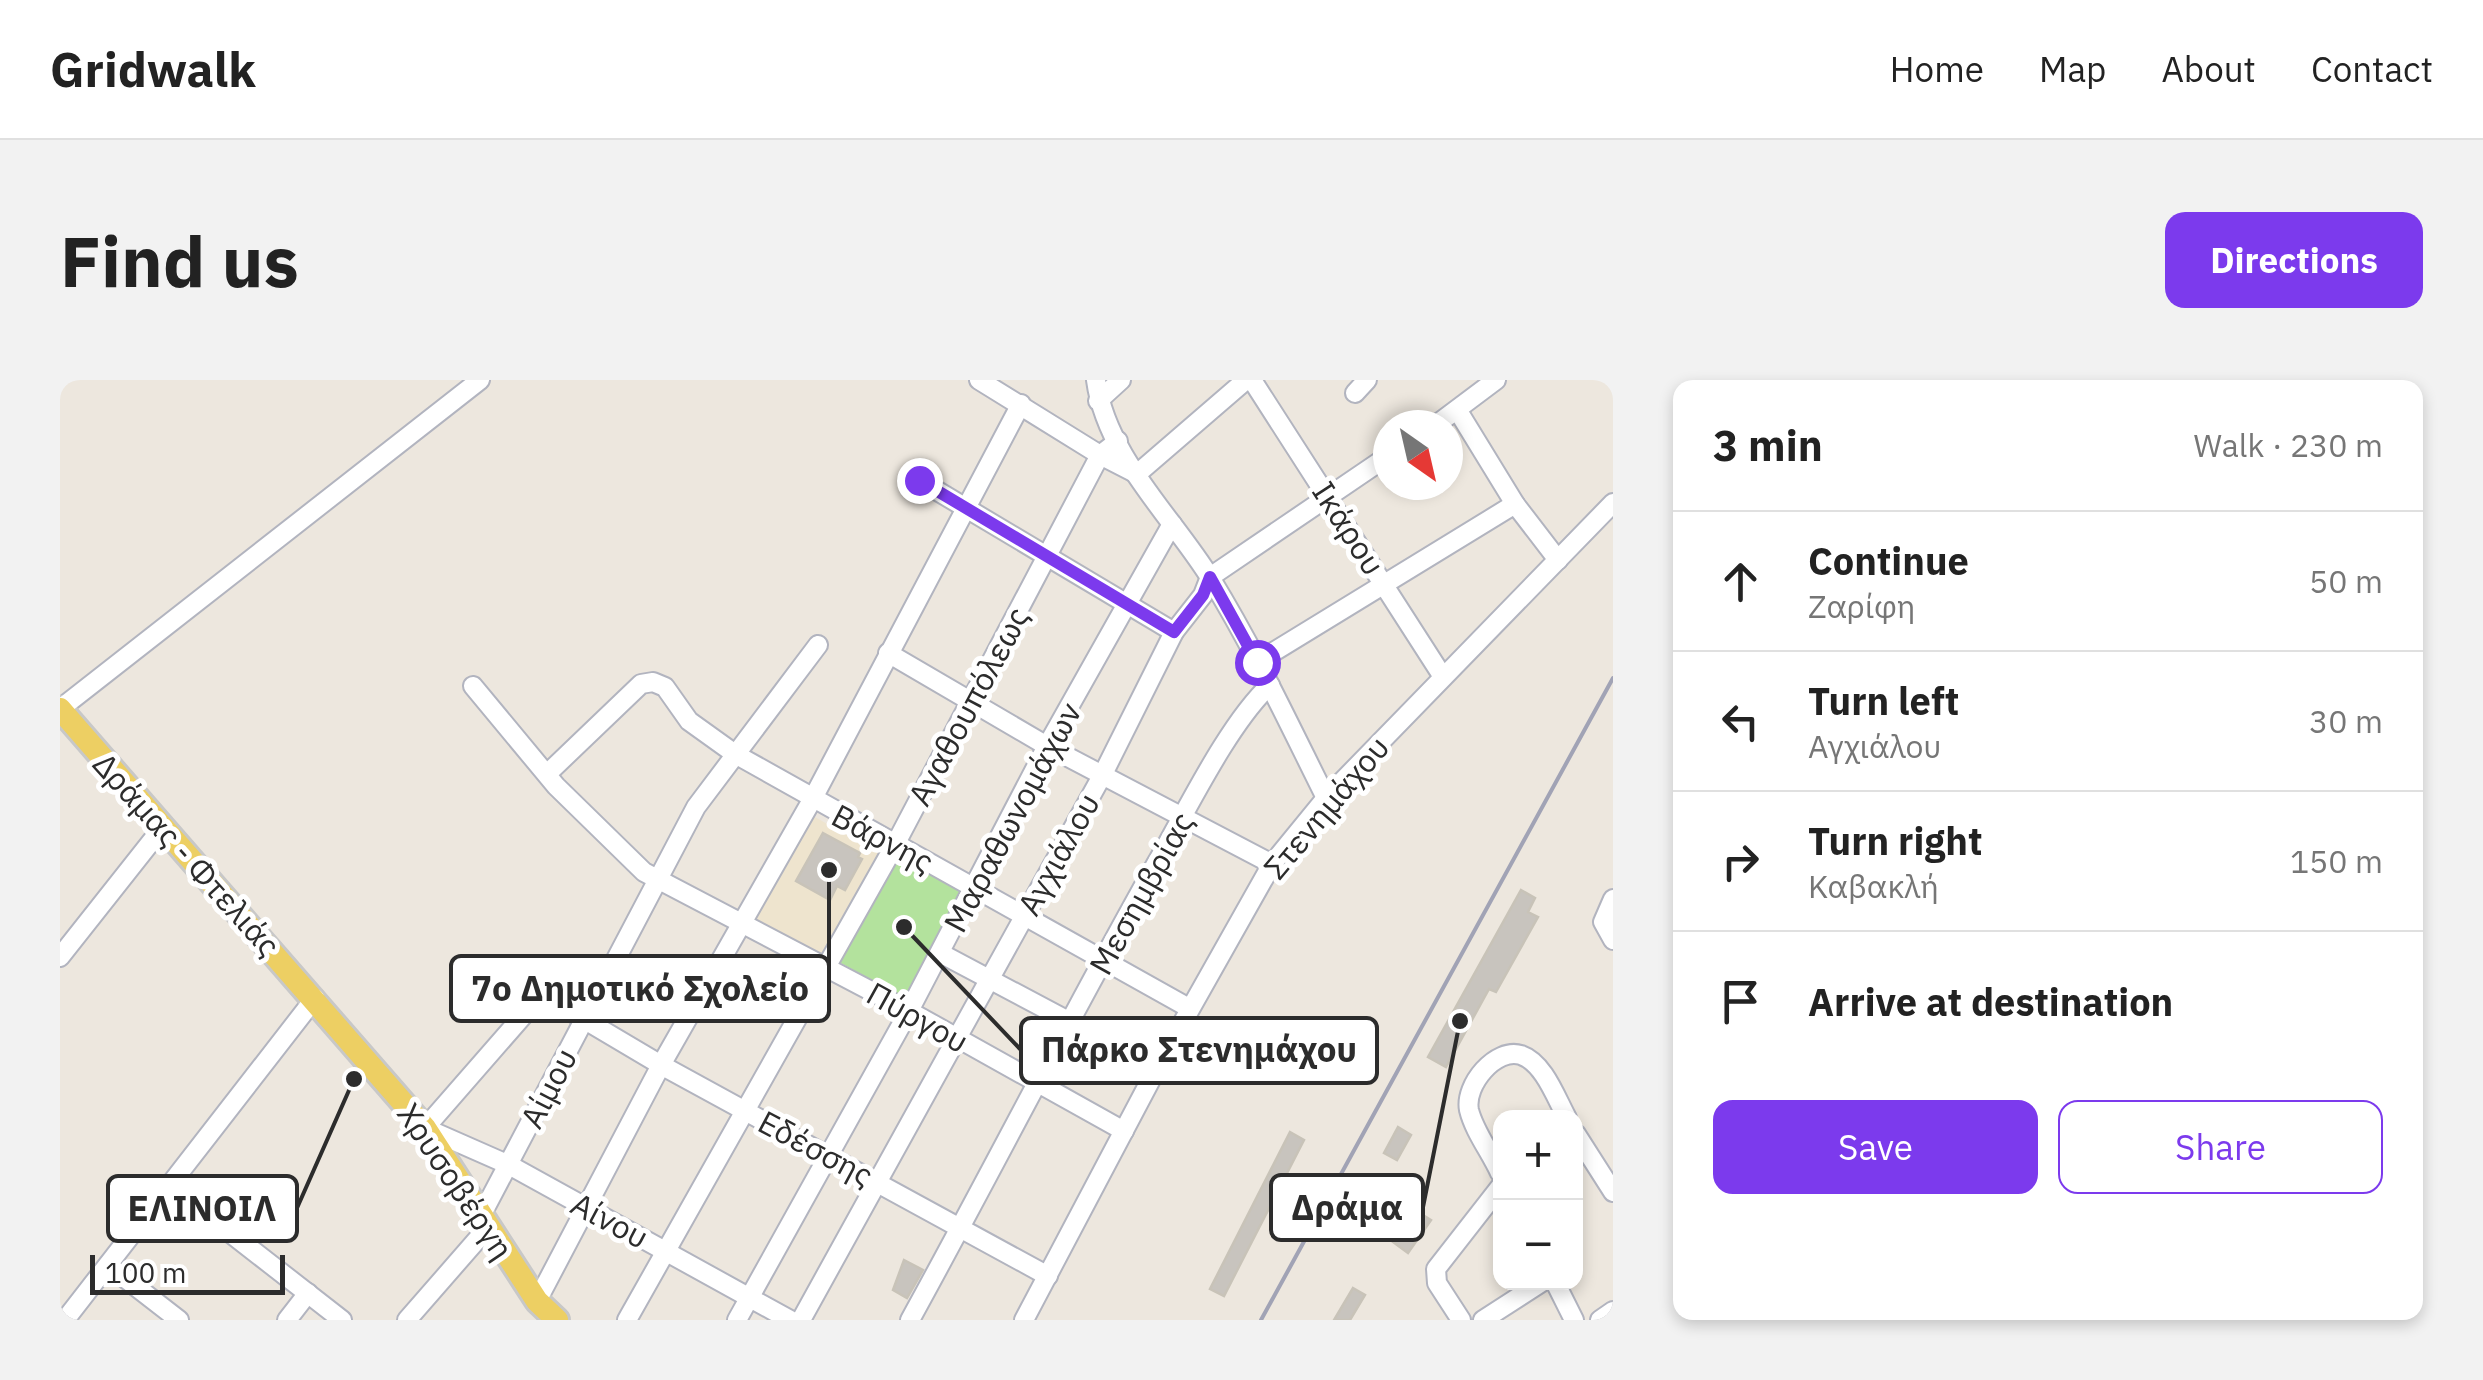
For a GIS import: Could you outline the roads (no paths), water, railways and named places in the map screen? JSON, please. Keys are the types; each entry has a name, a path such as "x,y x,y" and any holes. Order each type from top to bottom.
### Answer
{"main road":[{"name":"Δράμας - Φτελιάς","path":"60,709 315,998"},
{"name":"Χρυσοβέργη","path":"315,998 426,1128 536,1300 556,1320"}],"street":[{"path":"60,709 480,380"},
{"path":"979,380 1100,456 1137,474"},
{"path":"1096,380 1098,401 1118,441 1210,577 1326,798"},
{"path":"1098,401 1121,380"},
{"path":"1137,474 1249,380"},
{"name":"Ικάρου","path":"1249,380 1328,495 1443,677"},
{"path":"1459,410 1496,380"},
{"path":"536,1300 661,1066 812,800 1021,404"},
{"path":"1463,419 1515,504 1558,560"},
{"path":"1100,456 1118,441"},
{"name":"Αγαθουπόλεως","path":"627,1320 896,843 1100,456"},
{"name":"Αγχιάλου","path":"801,1320 1103,774 1174,632 1203,595 1210,577 1373,466"},
{"path":"919,480 1174,632"},
{"name":"Στενημάχου","path":"1024,1320 1189,1008 1272,864 1326,798 1613,503"},
{"path":"1257,662 1515,504"},
{"name":"Μαραθωνομάχων","path":"737,1320 976,888 1046,746 1172,524"},
{"name":"Αίμου","path":"407,1320 486,1220 509,1165 696,807 818,645"},
{"path":"888,652 1046,746 1272,864"},
{"name":"Βάρνης","path":"546,774 641,684 653,682 665,687 689,720 735,754 1189,1008"},
{"name":"Μεσημβρίας","path":"913,1319 1103,958 1251,703 1270,685"},
{"name":"Πύργου","path":"472,686 546,774 644,872 909,1011 1124,1131"},
{"path":"60,957 162,828"},
{"path":"1613,899 1603,922 1613,940"},
{"path":"940,954 1157,1068"},
{"path":"64,1320 315,998"},
{"name":"Εδέσσης","path":"426,1128 538,1000 552,1000 661,1066 1048,1276"},
{"path":"1493,1159 1469,1110 1469,1098 1485,1069 1496,1059 1508,1054 1521,1055 1533,1062 1561,1110"},
{"name":"Αίνου","path":"426,1128 509,1165 790,1320"},
{"path":"1583,1143 1606,1165 1613,1192"},
{"path":"170,1186 342,1320"},
{"path":"1461,1320 1437,1283 1436,1269 1493,1196"},
{"path":"108,1264 179,1320"},
{"path":"1482,1320 1529,1290"},
{"path":"1559,1290 1574,1320"},
{"path":"287,1320 308,1293"},
{"path":"1600,1320 1613,1311"}],"railway":[{"path":"1261,1320 1613,678"}],"place":[{"name":"7ο Δημοτικό Σχολείο","path":"829,870"},
{"name":"Πάρκο Στενημάχου","path":"904,927"},
{"name":"Δράμα","path":"1460,1021"},
{"name":"ΕΛΙΝΟΙΛ","path":"354,1079"}]}
